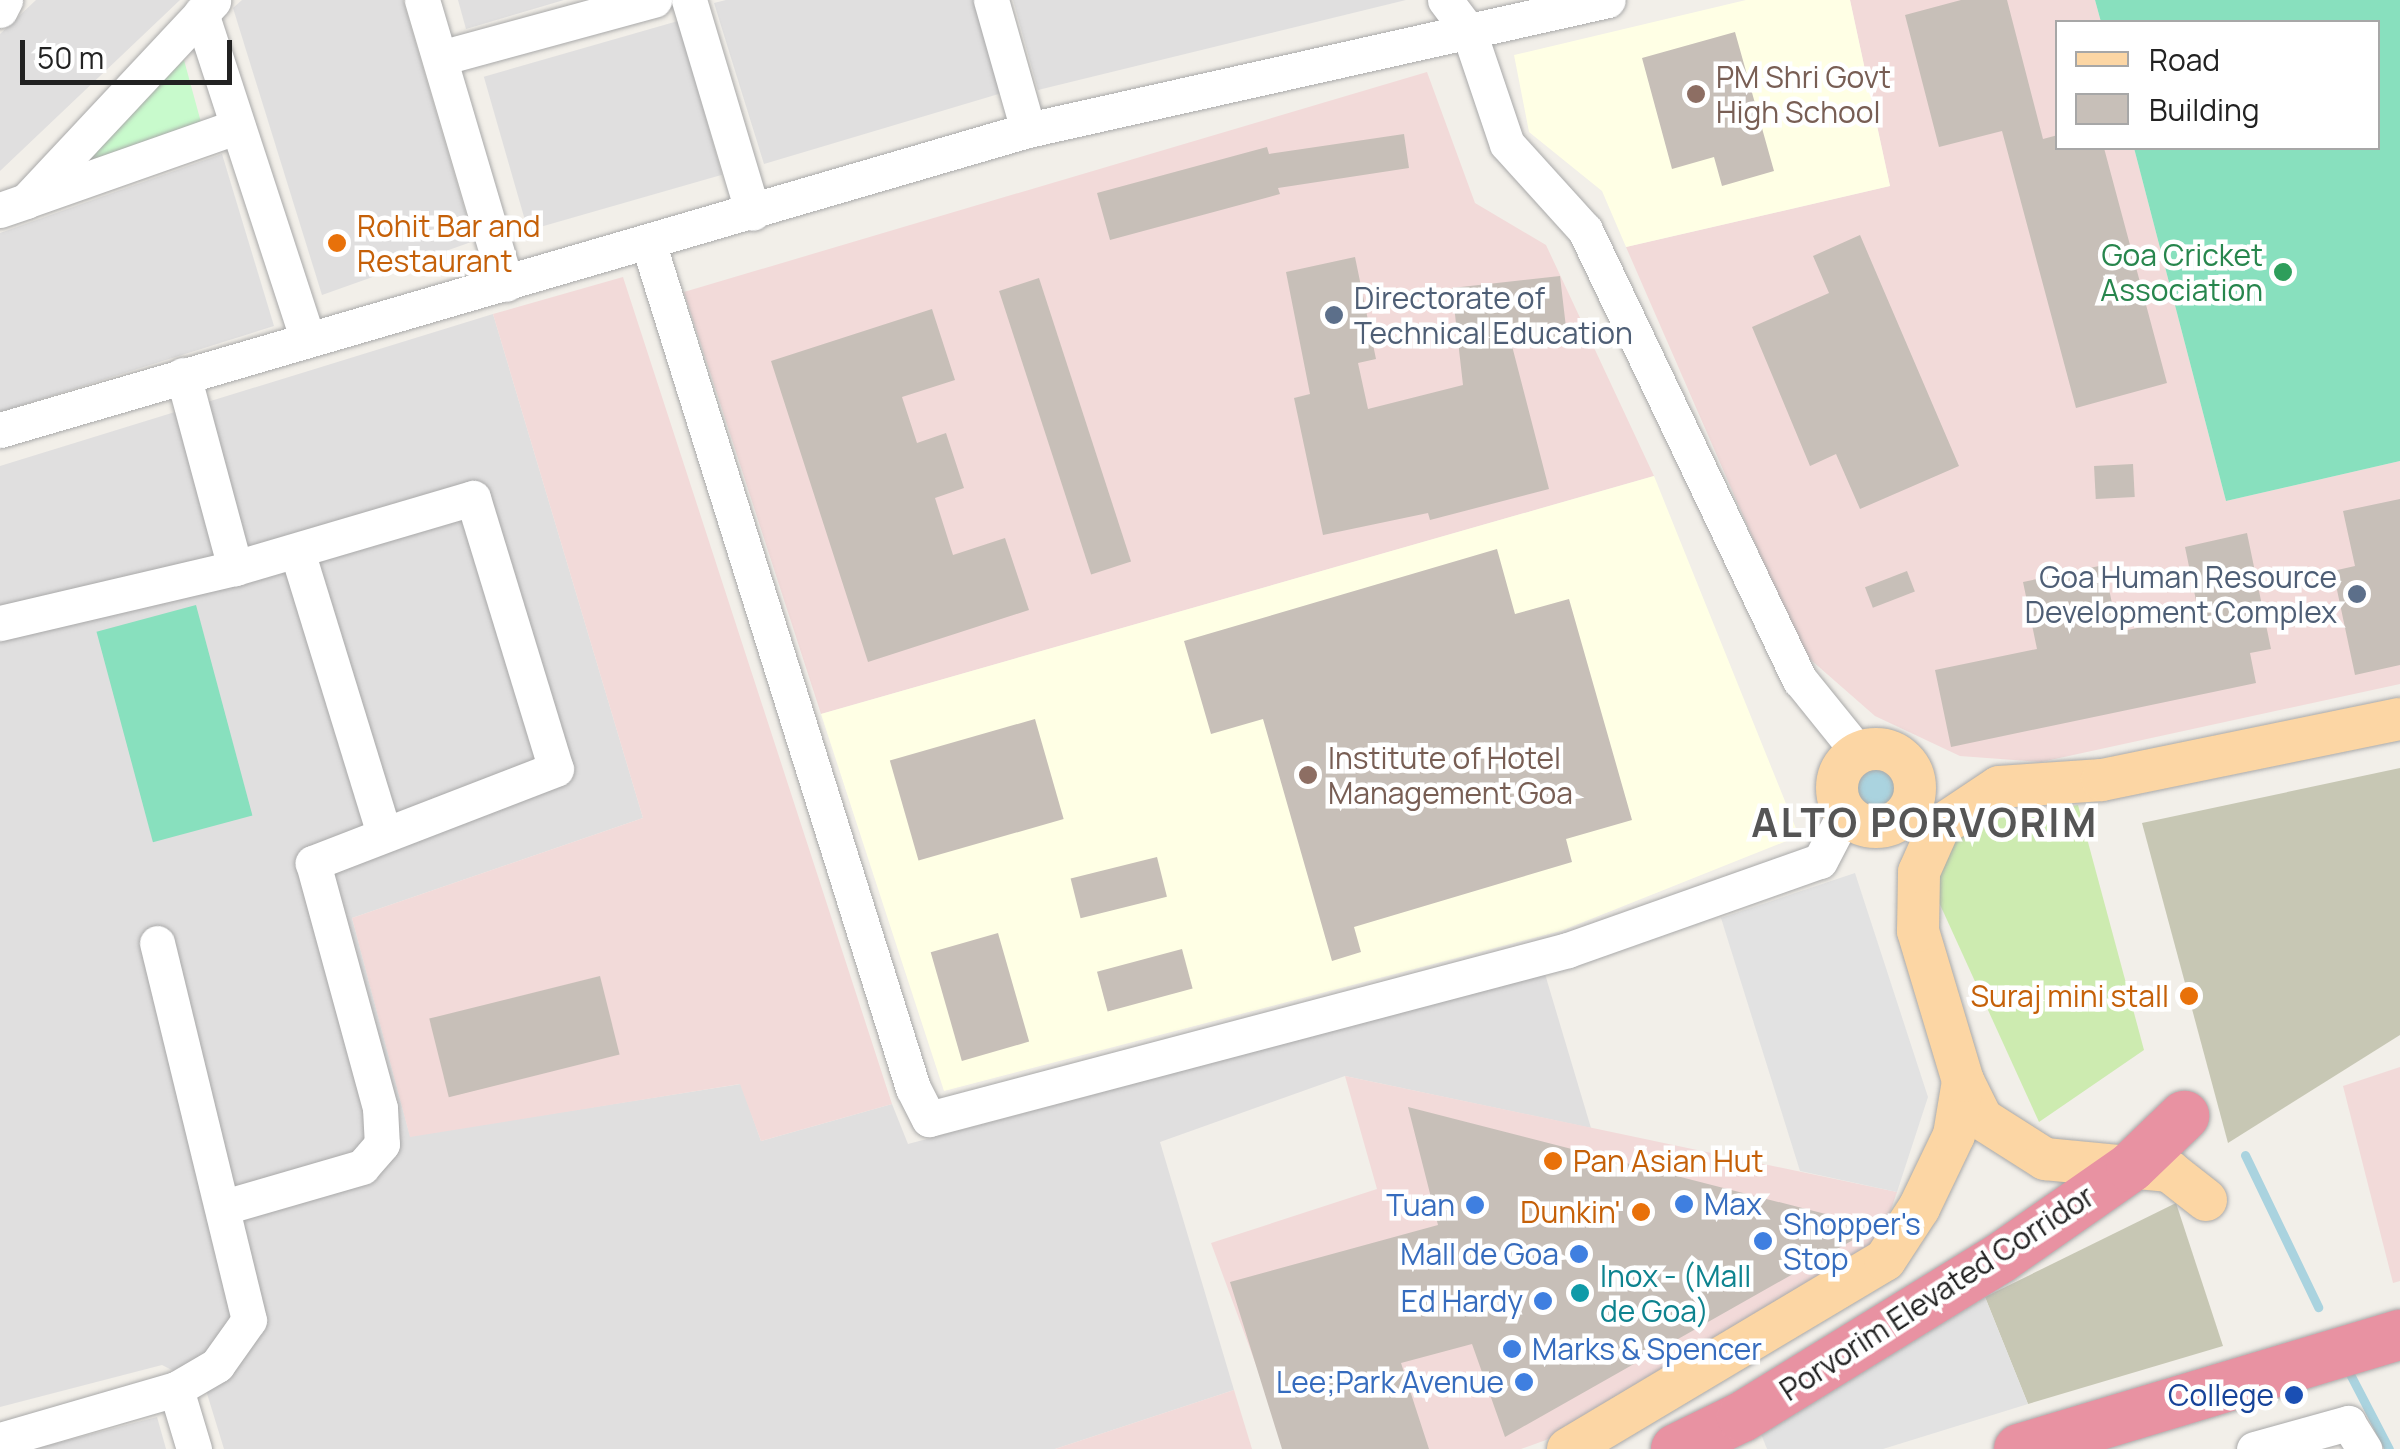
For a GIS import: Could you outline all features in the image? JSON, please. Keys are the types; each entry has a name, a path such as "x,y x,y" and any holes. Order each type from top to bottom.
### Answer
{"highway":[{"name":"Porvorim Elevated Corridor","path":"1676,1449 1742,1416 2000,1259 2130,1168 2184,1116"},
{"path":"2019,1449 2400,1335"}],"main road":[{"path":"1913,775 1907,812 1886,826 1863,825 1845,813 1837,780 1858,752 1896,754 1913,775 2000,787 2102,780 2400,720"},
{"path":"1918,931 1918,872 1940,827 2000,787"},
{"path":"1886,826 1963,1081 1982,1119 2045,1159 2169,1170 2206,1200"},
{"path":"1568,1449 1885,1260 1954,1135 1963,1081"}],"street":[{"path":"0,10 4,0"},
{"path":"422,0 506,284"},
{"path":"440,58 654,0"},
{"path":"689,0 753,213"},
{"path":"991,0 1028,130"},
{"path":"1445,0 1470,16 1507,144 1586,230 1800,680 1858,752"},
{"path":"0,430 1028,130 1470,16 1608,0"},
{"path":"208,6 238,126 307,338"},
{"path":"13,206 208,6"},
{"path":"13,206 238,126"},
{"path":"648,242 912,1088 929,1119 1568,950 1820,862 1845,813"},
{"path":"182,375 235,568"},
{"path":"0,623 235,568 474,498 556,769 313,863 380,1108 382,1144 362,1166 224,1207"},
{"path":"297,551 384,834"},
{"path":"0,1440 176,1389 216,1365 249,1320 157,943"},
{"path":"176,1389 194,1449"},
{"path":"2254,1449 2348,1423 2364,1449"}],"shaded area":[{"path":"36,0 180,0 0,171 0,34"},
{"path":"242,0 403,0 474,241 322,295 233,8"},
{"path":"458,0 564,0 466,29"},
{"path":"974,0 1002,93 764,164 714,3"},
{"path":"1013,0 1406,0 1038,90"},
{"name":"PM Shri Govt High School","path":"1746,0 1850,0 1890,186 1626,247 1602,191 1529,132 1514,55"},
{"path":"1850,0 2095,0 2100,20 2055,20 2055,150 2135,150 2226,501 2400,461 2400,684 2041,762 1960,756 1875,716 1803,653 1626,247 1890,186"},
{"path":"678,21 722,175 528,230 484,77"},
{"path":"1427,72 1475,203 1546,245 1654,476 821,714 684,292"},
{"path":"222,154 274,326 0,412 0,233"},
{"path":"623,277 892,1104 761,1141 740,1084 410,1137 352,918 643,818 493,314"},
{"path":"493,314 643,818 352,918 410,1136 741,1084 761,1141 892,1104 908,1144 1545,974 1591,1128 1345,1076 1160,1142 1234,1390 1055,1449 224,1449 205,1387 162,1365 0,1407 0,466"},
{"name":"Institute of Hotel Management Goa","path":"1654,476 1799,836 1561,931 944,1091 821,714"},
{"path":"2400,768 2400,1035 2228,1143 2142,823"},
{"path":"1855,873 1928,1097 1897,1192 1800,1171 1721,918"},
{"path":"2400,1067 2400,1281 2393,1283 2343,1086"},
{"name":"Mall de Goa","path":"1345,1076 1897,1192 1880,1241 1546,1440 1521,1449 1287,1449 1211,1243 1377,1189"},
{"path":"2176,1203 2223,1346 2028,1404 1985,1297"},
{"path":"1985,1297 2028,1404 1883,1449 1767,1449 1761,1434"},
{"path":"1234,1390 1252,1449 1055,1449"},
{"path":"157,1417 166,1449 34,1449"}],"green space":[{"name":"Goa Cricket Association","path":"2095,0 2400,0 2400,461 2226,501 2135,150 2380,150 2380,20 2100,20"},
{"path":"184,60 202,126 72,168"},
{"path":"196,605 252,816 153,842 97,632"},
{"path":"2078,805 2144,1050 2039,1122 1937,898 1942,852 1966,824"}],"water":[{"path":"1875,766 1890,772 1896,787 1890,802 1875,808 1860,802 1854,787 1860,772"}],"building":[{"path":"1961,0 2007,0 2043,139 2055,136 2055,150 2105,150 2167,383 2076,408 2002,131 1939,147 1905,15"},
{"path":"1735,32 1774,171 1722,186 1714,157 1672,169 1642,58"},
{"path":"1404,134 1409,168 1278,188 1280,194 1110,240 1097,193 1267,147 1269,154"},
{"path":"1860,235 1959,466 1860,509 1836,454 1810,466 1752,327 1829,293 1813,256"},
{"path":"1355,257 1376,359 1358,363 1368,409 1463,385 1452,288 1560,276 1567,336 1511,342 1549,489 1430,520 1428,513 1323,535 1294,398 1310,394 1286,272"},
{"path":"1039,278 1131,561 1091,574 999,291"},
{"path":"932,309 955,380 902,397 917,443 946,433 964,488 935,498 953,555 1005,538 1029,610 868,662 771,361"},
{"path":"2133,464 2135,497 2096,499 2094,466"},
{"path":"2400,499 2400,665 2355,675 2333,571 2355,566 2343,511"},
{"path":"2247,533 2271,649 2250,653 2256,683 1951,747 1935,670 2037,649 2023,582 2104,565 2118,632 2199,615 2185,547"},
{"path":"1497,549 1515,614 1569,599 1632,820 1566,839 1572,862 1354,927 1361,952 1332,961 1263,719 1211,734 1184,641"},
{"path":"1907,571 1915,592 1873,608 1865,587"},
{"path":"1035,719 1064,819 919,861 890,761"},
{"path":"1157,857 1167,897 1081,918 1071,879"},
{"path":"998,933 1029,1042 962,1061 931,952"},
{"path":"1182,949 1193,989 1108,1011 1097,972"},
{"path":"600,976 620,1055 449,1097 429,1019"},
{"name":"Mall de Goa","path":"1408,1107 1876,1227 1505,1437 1472,1344 1401,1363 1429,1449 1282,1449 1230,1282 1438,1225"}],"waterway":[{"path":"2245,1155 2318,1307"},
{"path":"2351,1376 2389,1449"}],"place":[{"name":"PM Shri Govt High School","path":"1696,94"},
{"name":"Rohit Bar and Restaurant","path":"337,243"},
{"name":"Goa Cricket Association","path":"2283,272"},
{"name":"Directorate of Technical Education","path":"1334,315"},
{"name":"Goa Human Resource Development Complex","path":"2357,594"},
{"name":"Institute of Hotel Management Goa","path":"1308,775"},
{"name":"Suraj mini stall","path":"2189,996"},
{"name":"Pan Asian Hut","path":"1553,1161"},
{"name":"Max","path":"1684,1204"},
{"name":"Tuan","path":"1475,1205"},
{"name":"Dunkin'","path":"1641,1212"},
{"name":"Shopper's Stop","path":"1763,1241"},
{"name":"Mall de Goa","path":"1579,1254"},
{"name":"Inox - (Mall de Goa)","path":"1580,1293"},
{"name":"Ed Hardy","path":"1543,1301"},
{"name":"Marks & Spencer","path":"1512,1349"},
{"name":"Lee;Park Avenue","path":"1524,1382"},
{"name":"College","path":"2294,1395"}],"district":[{"name":"ALTO PORVORIM","path":"1925,822"}]}
